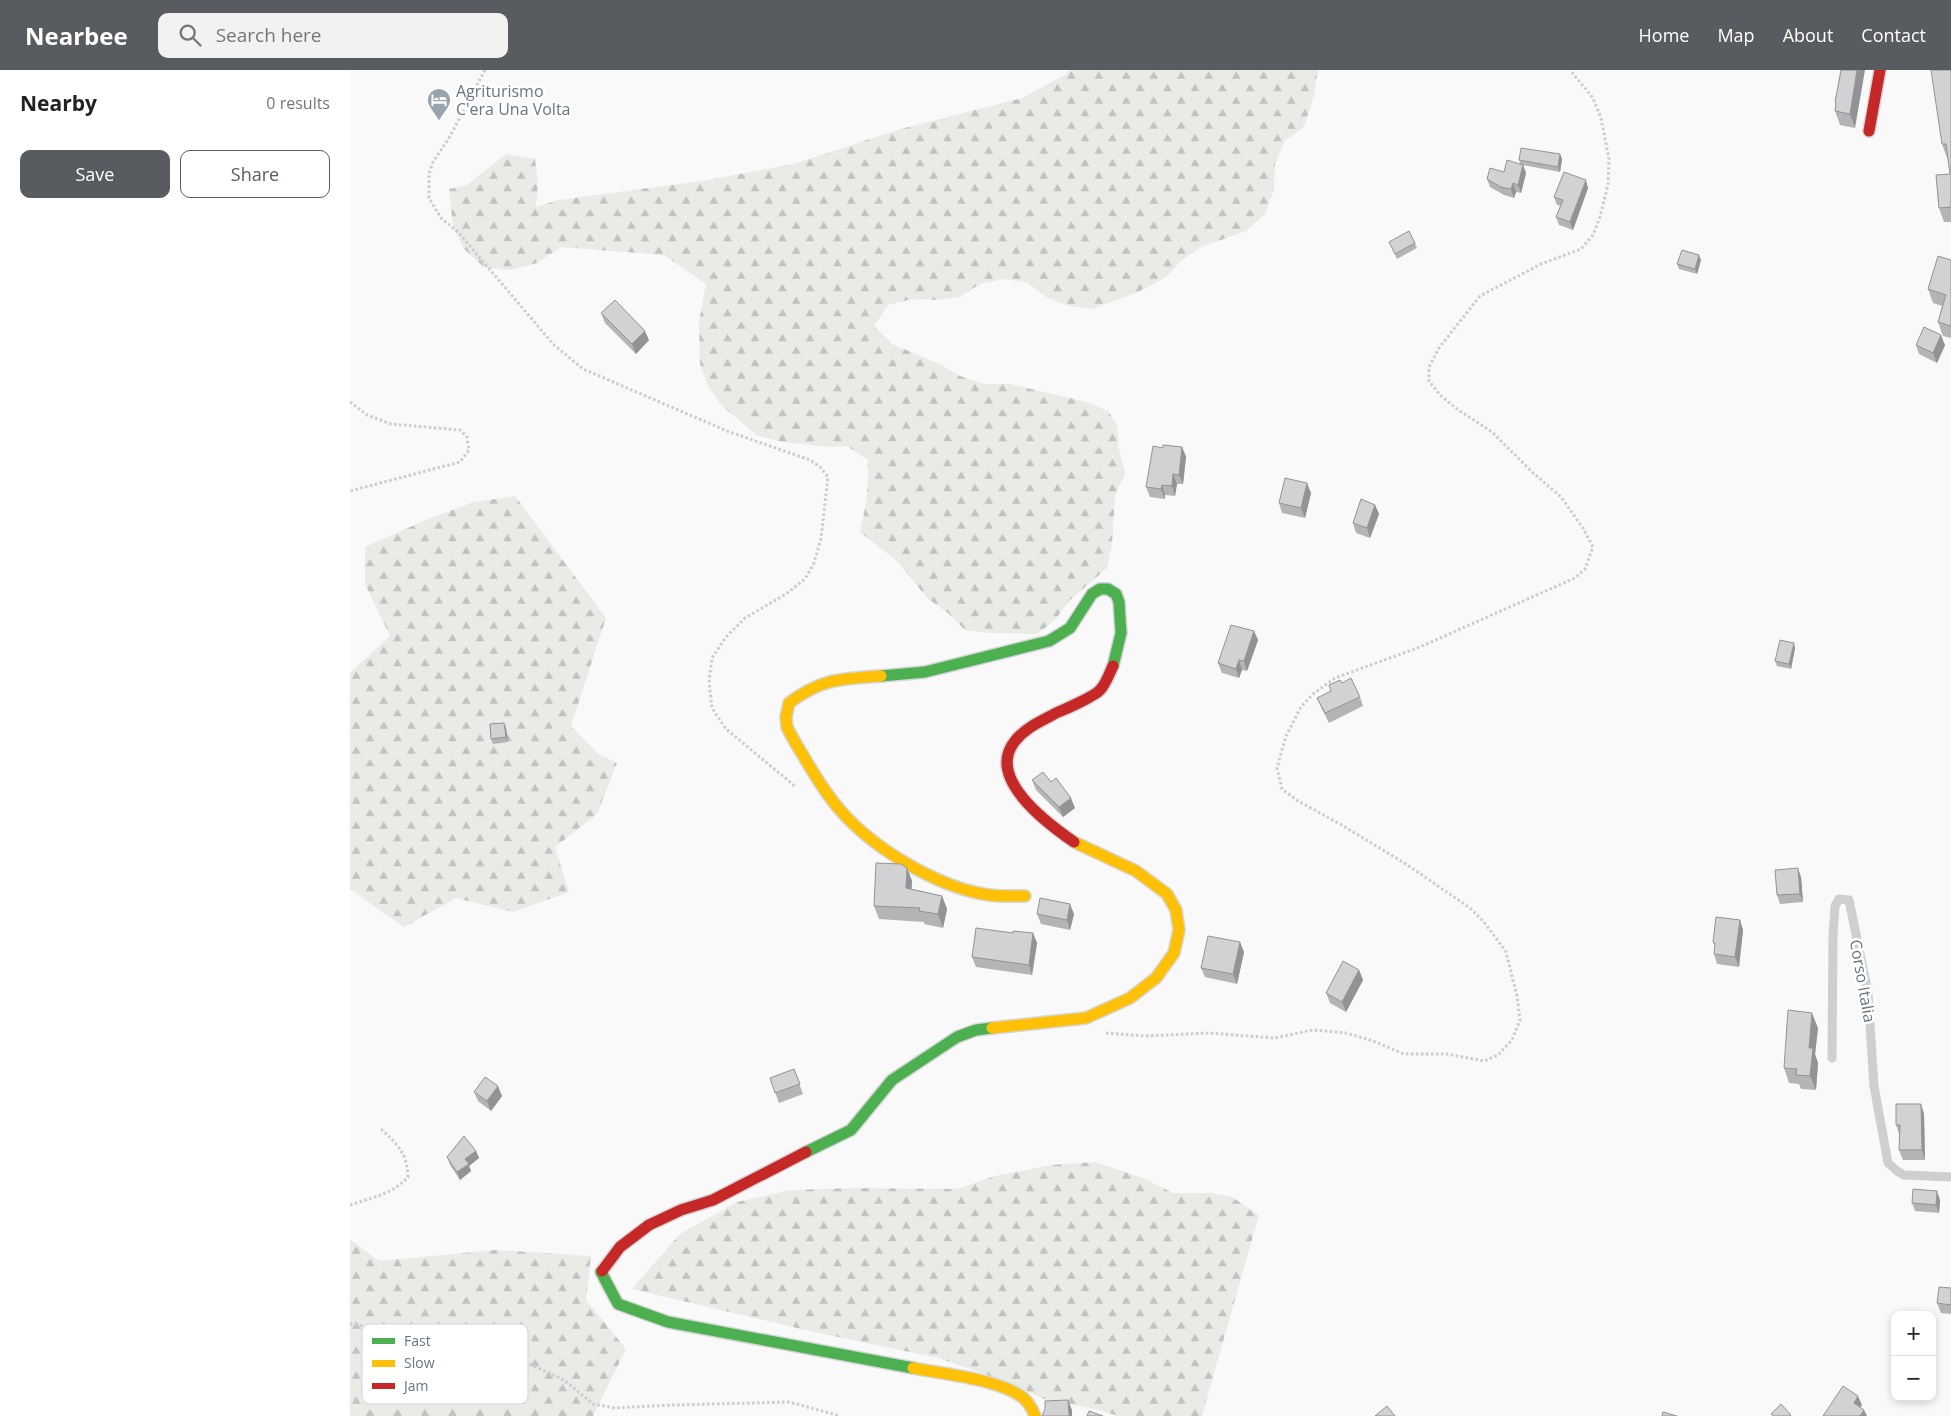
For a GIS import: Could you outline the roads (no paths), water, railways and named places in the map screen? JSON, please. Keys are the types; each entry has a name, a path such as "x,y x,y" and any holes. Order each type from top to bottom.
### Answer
{"street":[{"path":"1869,130 1880,70"},
{"path":"1025,896 1003,897 970,892 942,881 891,854 870,840 843,813 813,775 786,721 788,703 805,691 833,680 925,672 1049,641 1070,628 1092,594 1100,589 1108,589 1116,594 1119,602 1121,633 1113,666 1100,691 1028,728 1014,742 1008,758 1010,778 1020,794 1046,822 1079,846 1136,871 1167,894 1176,910 1180,930 1174,953 1156,978 1130,998 1086,1018 976,1030 957,1037 892,1080 851,1130 782,1163 713,1200 681,1210 649,1225 620,1247 601,1272 618,1304 668,1322 980,1380 1008,1389 1030,1402 1035,1416"}],"lane":[{"name":"Corso Italia","path":"1832,1058 1833,935 1835,906 1839,899 1849,900 1868,993 1874,1086 1888,1163 1896,1171 1904,1175 1951,1177"}],"place":[{"name":"Agriturismo C'era Una Volta","path":"439,121"}]}
